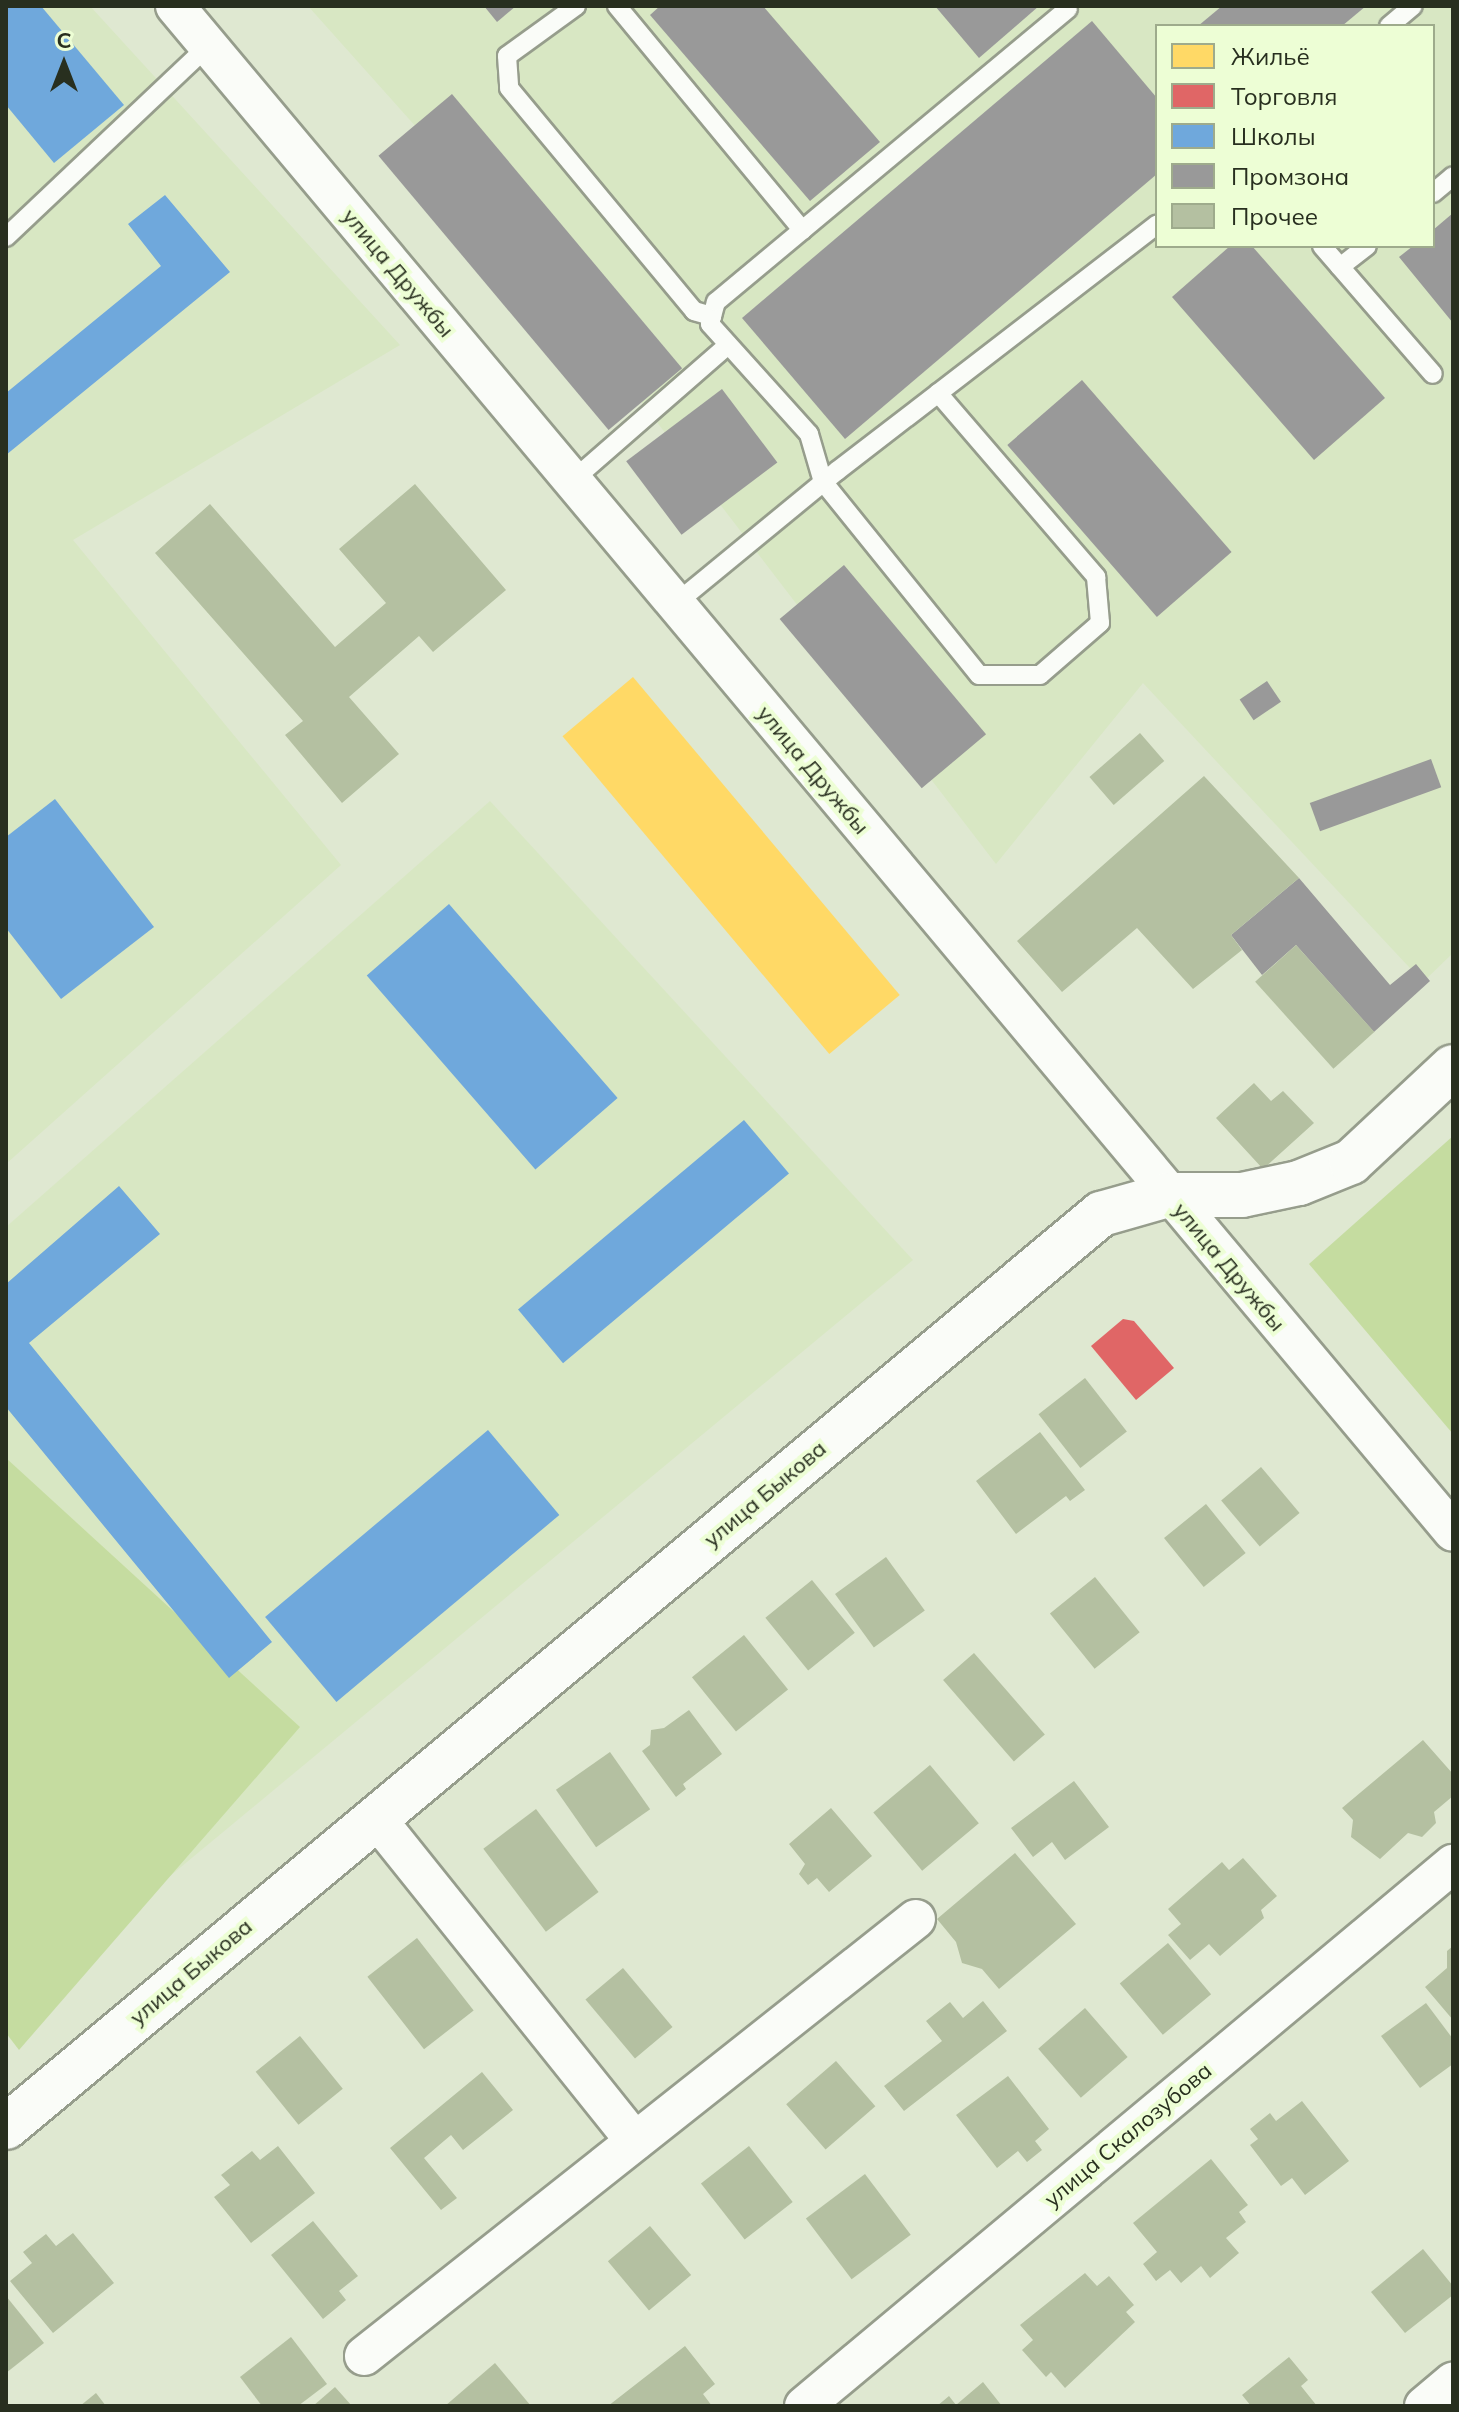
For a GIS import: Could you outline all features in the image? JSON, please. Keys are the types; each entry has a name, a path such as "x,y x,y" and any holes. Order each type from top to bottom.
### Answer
{"street":[{"name":"улица Дружбы","path":"175,6 1453,1532"},
{"name":"улица Быкова","path":"6,2127 1101,1214 1168,1195 1242,1195 1299,1183 1351,1162 1453,1067"},
{"path":"376,1818 635,2141"},
{"name":"улица Скалозубова","path":"804,2406 1453,1864"},
{"path":"364,2356 916,1919"},
{"path":"1424,2406 1453,2382"}],"lane":[{"path":"576,6 507,56 509,88 694,311 712,316"},
{"path":"617,6 802,230"},
{"path":"1391,24 1413,6"},
{"path":"938,393 1096,577 1100,623 1040,675 979,675 823,482 809,434 710,324 716,302 1068,9"},
{"path":"6,237 208,46"},
{"path":"1435,191 1453,176"},
{"path":"675,604 823,482 1155,227"},
{"path":"1324,248 1433,374"},
{"path":"1340,267 1364,248"},
{"path":"572,481 728,345"}],"shaded area":[{"path":"6,6 90,6 400,345 73,540 341,865 6,1164"},
{"path":"308,6 1453,6 1453,953 1423,982 1143,683 996,864 518,241"},
{"path":"490,801 913,1260 6,2012 6,1227"},
{"path":"1453,1136 1453,1434 1309,1264"},
{"path":"6,1458 300,1727 19,2050 6,2033"}],"building: Жильё":[{"path":"633,677 900,995 829,1054 563,736"}],"building: Торговля":[{"path":"1123,1319 1134,1321 1174,1368 1136,1400 1091,1346"}],"building: Школы":[{"path":"6,6 41,6 124,105 54,163 6,105"},
{"path":"165,195 230,272 6,455 6,393 161,266 128,224"},
{"path":"55,799 154,927 61,999 6,928 6,837"},
{"path":"449,904 618,1098 535,1169 367,976"},
{"path":"744,1120 789,1174 563,1363 518,1310"},
{"path":"119,1186 160,1234 29,1343 272,1642 229,1678 6,1407 6,1284"},
{"path":"488,1430 559,1515 336,1702 265,1617"}],"building: Промзона":[{"path":"484,6 516,6 497,22"},
{"path":"660,6 763,6 880,142 810,201 650,15"},
{"path":"935,6 1039,6 979,58"},
{"path":"1222,6 1366,6 1344,24 1200,24"},
{"path":"1092,21 1155,96 1155,176 845,439 742,318"},
{"path":"452,94 682,368 609,430 378,156"},
{"path":"1453,213 1453,323 1399,257 1410,248 1435,248 1435,228"},
{"path":"1228,248 1254,248 1385,398 1314,460 1172,297"},
{"path":"1082,380 1232,552 1157,617 1007,445"},
{"path":"722,389 777,462 682,535 626,461"},
{"path":"844,565 986,734 922,788 780,619"},
{"path":"1267,681 1281,702 1254,720 1240,699"},
{"path":"1431,759 1441,787 1320,831 1310,803"},
{"path":"1299,878 1390,985 1416,964 1430,981 1374,1032 1296,945 1262,975 1231,935"}],"building: Прочее":[{"path":"415,484 506,590 433,652 419,636 349,697 399,754 342,803 285,735 303,721 155,553 210,504 335,647 386,603 339,549"},
{"path":"1140,733 1164,761 1114,805 1089,777"},
{"path":"1204,776 1299,878 1231,935 1242,950 1193,989 1137,928 1062,992 1017,941"},
{"path":"1296,945 1374,1032 1333,1069 1255,982"},
{"path":"1254,1083 1271,1101 1283,1091 1314,1123 1263,1169 1216,1118"},
{"path":"1085,1378 1127,1432 1080,1468 1039,1414"},
{"path":"1040,1432 1085,1490 1070,1501 1066,1496 1016,1534 976,1481"},
{"path":"1261,1467 1300,1513 1260,1546 1221,1500"},
{"path":"1206,1504 1246,1553 1204,1587 1164,1538"},
{"path":"886,1557 925,1610 874,1647 835,1594"},
{"path":"1095,1577 1140,1632 1095,1669 1050,1614"},
{"path":"812,1580 855,1633 808,1671 765,1618"},
{"path":"744,1635 788,1689 736,1732 692,1677"},
{"path":"974,1653 1045,1735 1014,1761 943,1680"},
{"path":"689,1710 722,1754 683,1784 686,1789 676,1797 642,1751 650,1745 651,1730 664,1728"},
{"path":"1423,1740 1453,1774 1453,1796 1434,1812 1436,1823 1422,1837 1408,1833 1380,1859 1351,1837 1353,1820 1342,1808"},
{"path":"610,1752 650,1809 596,1847 556,1790"},
{"path":"930,1765 979,1823 922,1871 873,1813"},
{"path":"1074,1781 1109,1827 1065,1860 1052,1842 1033,1857 1011,1828"},
{"path":"831,1808 872,1856 829,1892 817,1878 808,1885 799,1874 805,1864 789,1844"},
{"path":"536,1809 599,1892 546,1932 483,1849"},
{"path":"1015,1853 1076,1924 999,1989 982,1969 962,1963 956,1942 937,1919"},
{"path":"1243,1858 1277,1896 1261,1910 1264,1918 1220,1956 1209,1944 1190,1960 1168,1935 1181,1924 1168,1909 1222,1862 1229,1870"},
{"path":"417,1938 474,2010 424,2049 367,1977"},
{"path":"1168,1943 1211,1994 1163,2035 1120,1983"},
{"path":"1453,1946 1453,2020 1425,1987 1447,1968 1447,1951"},
{"path":"623,1968 672,2027 635,2058 585,1999"},
{"path":"983,2001 1007,2031 904,2111 884,2086 942,2041 926,2021 950,2002 963,2018"},
{"path":"1426,2003 1453,2039 1453,2064 1420,2088 1381,2036"},
{"path":"1085,2008 1128,2057 1081,2098 1038,2049"},
{"path":"300,2036 343,2089 298,2125 256,2072"},
{"path":"836,2061 875,2106 826,2150 786,2104"},
{"path":"482,2072 513,2110 463,2150 451,2135 424,2158 457,2198 441,2210 390,2148"},
{"path":"1008,2076 1049,2129 1035,2141 1042,2150 1027,2162 1018,2151 997,2168 956,2115"},
{"path":"1302,2101 1349,2161 1305,2195 1292,2178 1281,2186 1250,2145 1258,2139 1250,2129 1270,2113 1276,2121"},
{"path":"278,2146 315,2193 251,2243 214,2197 230,2185 221,2175 252,2151 260,2160"},
{"path":"749,2146 793,2202 745,2240 701,2184"},
{"path":"1211,2159 1248,2205 1239,2212 1246,2222 1226,2238 1239,2253 1210,2278 1201,2266 1181,2283 1170,2270 1156,2281 1143,2264 1157,2252 1133,2223"},
{"path":"865,2174 911,2235 852,2279 806,2219"},
{"path":"313,2221 358,2276 339,2291 346,2300 323,2319 271,2255"},
{"path":"650,2226 691,2275 649,2310 608,2261"},
{"path":"73,2233 114,2283 53,2333 10,2281 32,2263 23,2252 46,2234 56,2246"},
{"path":"1423,2249 1453,2286 1453,2295 1405,2333 1371,2292"},
{"path":"1085,2273 1097,2286 1109,2276 1134,2305 1126,2312 1135,2322 1065,2388 1051,2372 1046,2377 1022,2350 1033,2340 1020,2325"},
{"path":"6,2296 44,2343 6,2373"},
{"path":"291,2337 327,2384 298,2406 262,2406 240,2377"},
{"path":"685,2346 715,2384 703,2394 712,2406 608,2406"},
{"path":"1289,2357 1308,2380 1301,2386 1317,2406 1251,2406 1242,2395"},
{"path":"495,2363 531,2406 445,2406"},
{"path":"983,2382 1002,2406 937,2406 949,2396 956,2405"},
{"path":"335,2387 352,2406 313,2406"},
{"path":"96,2393 106,2406 80,2406"}]}
